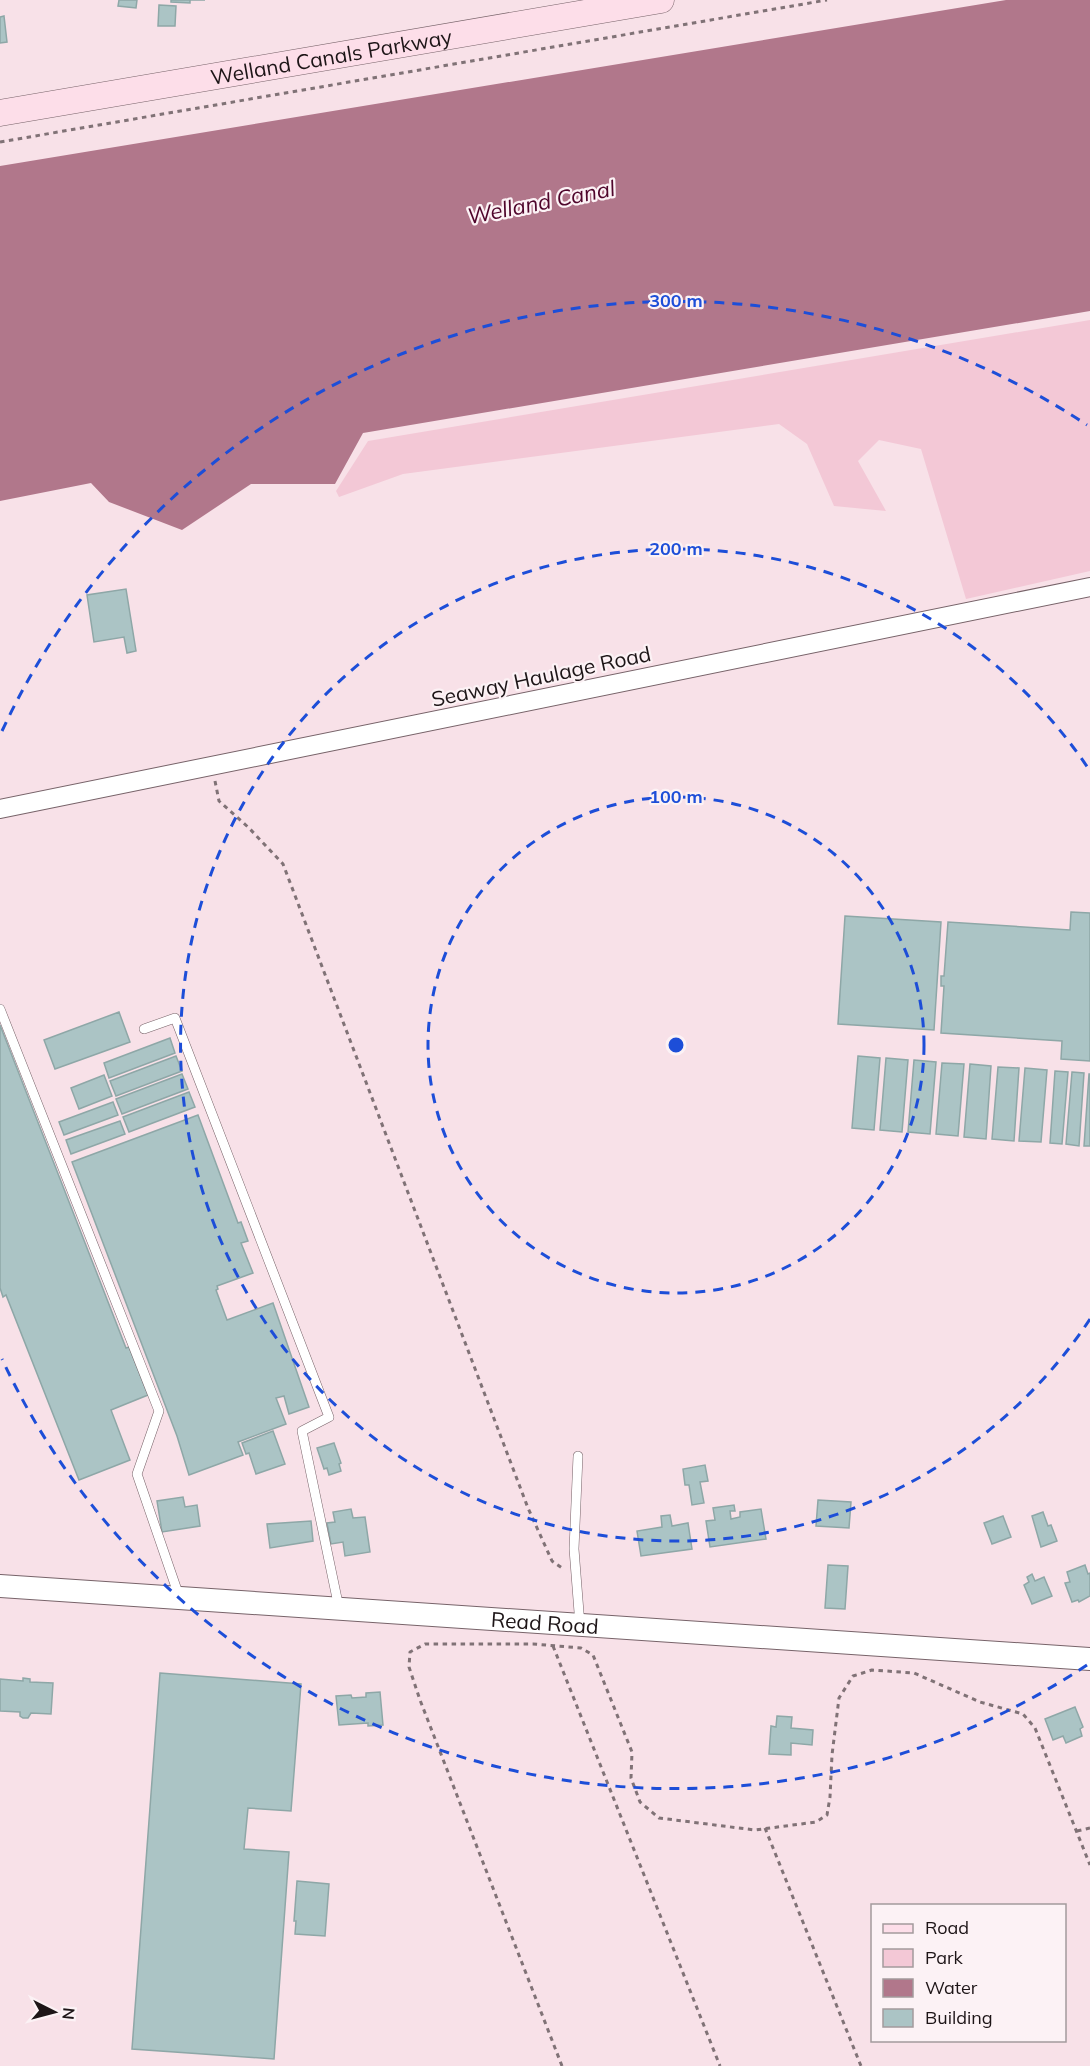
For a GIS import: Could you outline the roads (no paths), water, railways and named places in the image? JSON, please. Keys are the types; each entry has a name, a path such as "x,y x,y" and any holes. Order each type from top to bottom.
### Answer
{"main road":[{"name":"Welland Canals Parkway","path":"0,113 662,0"}],"street":[{"name":"Seaway Haulage Road","path":"0,809 1090,587"},
{"name":"Read Road","path":"0,1586 1090,1659"}],"lane":[{"path":"0,1009 159,1411 137,1474 179,1597"},
{"path":"144,1029 175,1018 329,1417 302,1431 339,1608"},
{"path":"578,1456 574,1549 580,1625"}],"water":[{"name":"Welland Canal","path":"1006,0 1090,0 1090,311 363,433 335,484 251,484 182,530 109,502 91,483 0,501 0,166"}]}
